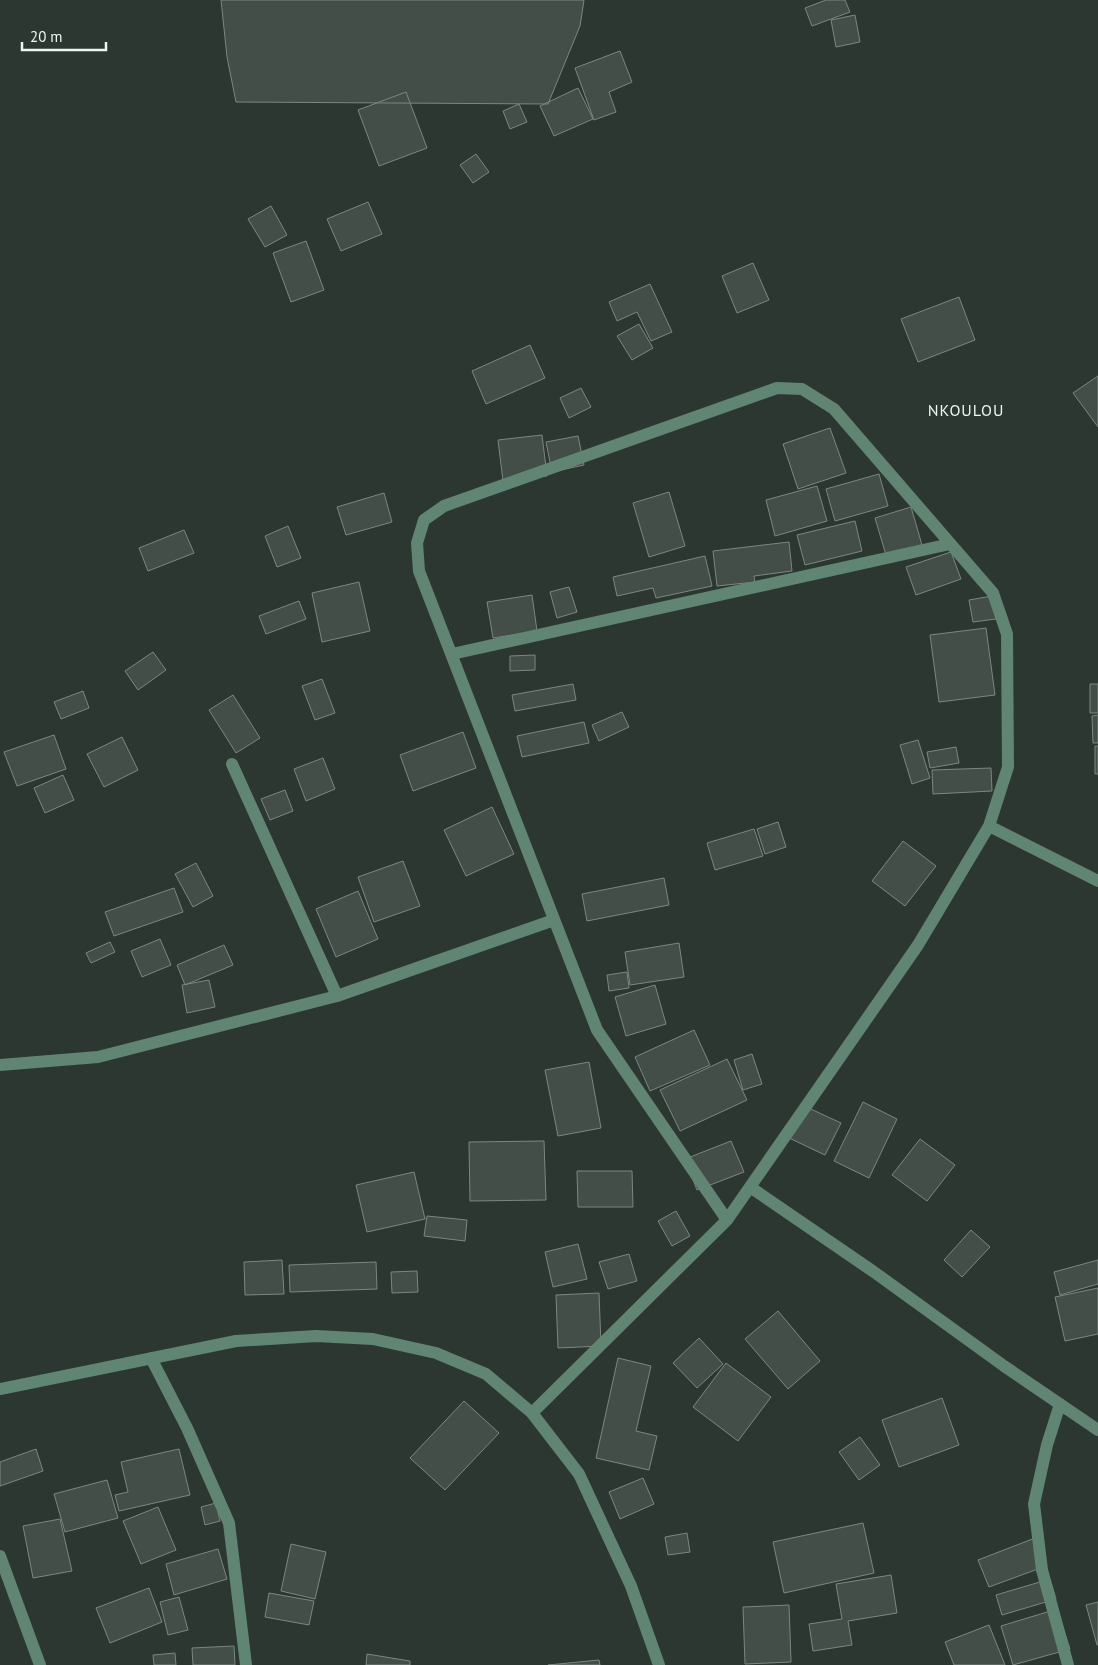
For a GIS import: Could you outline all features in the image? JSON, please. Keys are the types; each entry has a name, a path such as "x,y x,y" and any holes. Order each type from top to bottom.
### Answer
{"street":[{"path":"532,1412 727,1220 918,945 989,826 1008,767 1007,634 993,593 834,409 802,389 777,388 444,506 424,520 417,543 419,572 597,1030 727,1220"},
{"path":"452,654 950,544"},
{"path":"232,764 337,996"},
{"path":"989,826 1098,881"},
{"path":"0,1065 98,1057 337,996 554,920"},
{"path":"750,1187 1098,1430"},
{"path":"0,1389 236,1341 316,1336 373,1339 436,1353 486,1374 532,1412 579,1474 631,1586 659,1665"},
{"path":"151,1358 187,1428 229,1523 246,1665"},
{"path":"1060,1404 1046,1445 1034,1504 1042,1570 1068,1665"},
{"path":"0,1556 40,1665"}],"building":[{"path":"221,0 584,0 580,26 548,104 236,102 227,57"},
{"path":"826,0 845,0 850,12 812,26 805,8"},
{"path":"855,15 860,42 836,47 831,20"},
{"path":"620,51 632,82 609,92 616,112 594,120 575,68"},
{"path":"578,88 593,119 554,136 540,106"},
{"path":"406,92 427,148 379,166 358,110"},
{"path":"519,104 527,122 510,129 503,111"},
{"path":"476,154 489,172 473,183 460,165"},
{"path":"368,202 382,234 341,251 327,219"},
{"path":"271,206 287,235 265,247 248,219"},
{"path":"306,241 324,290 291,302 273,253"},
{"path":"753,263 769,300 737,313 722,276"},
{"path":"650,284 672,332 651,341 637,312 617,321 609,302"},
{"path":"959,297 975,340 918,362 901,319"},
{"path":"639,324 653,348 632,360 617,336"},
{"path":"530,345 545,378 486,404 472,371"},
{"path":"1098,376 1098,427 1073,393"},
{"path":"581,388 591,407 569,418 560,398"},
{"path":"830,428 846,473 798,489 783,444"},
{"path":"542,435 547,476 503,481 498,440"},
{"path":"578,436 584,465 552,472 546,442"},
{"path":"879,474 888,506 835,521 826,489"},
{"path":"817,486 827,521 775,536 766,500"},
{"path":"669,492 685,546 649,557 633,503"},
{"path":"384,493 392,522 346,535 337,507"},
{"path":"911,507 922,545 886,555 875,518"},
{"path":"855,521 862,551 805,565 797,535"},
{"path":"288,526 301,558 277,567 265,536"},
{"path":"184,530 194,553 148,571 139,548"},
{"path":"789,542 792,571 754,576 755,582 717,586 713,551"},
{"path":"951,552 961,579 916,595 906,567"},
{"path":"705,556 712,586 656,598 653,588 617,596 613,577"},
{"path":"359,582 370,631 322,642 312,593"},
{"path":"569,587 577,612 557,618 550,592"},
{"path":"532,595 537,631 493,638 487,602"},
{"path":"992,596 996,619 973,622 969,600"},
{"path":"299,601 306,619 266,634 259,616"},
{"path":"986,628 995,695 939,702 930,635"},
{"path":"153,652 166,670 138,690 125,671"},
{"path":"535,655 535,670 510,671 510,656"},
{"path":"322,679 335,713 315,720 302,686"},
{"path":"573,684 576,700 515,711 512,695"},
{"path":"1090,684 1098,684 1098,713 1090,713"},
{"path":"83,691 89,708 61,719 54,702"},
{"path":"233,695 260,738 236,753 209,710"},
{"path":"622,712 629,727 599,741 592,725"},
{"path":"1098,715 1098,743 1093,743 1092,716"},
{"path":"584,722 589,743 522,757 517,736"},
{"path":"463,732 476,768 413,791 400,755"},
{"path":"54,735 66,769 17,786 4,752"},
{"path":"122,737 138,770 104,787 87,754"},
{"path":"918,740 930,778 912,784 900,745"},
{"path":"1095,746 1098,746 1098,774 1095,774"},
{"path":"956,747 959,763 930,768 927,752"},
{"path":"323,758 335,789 306,801 294,769"},
{"path":"991,768 992,791 933,794 932,770"},
{"path":"63,775 74,800 45,813 34,788"},
{"path":"285,790 293,811 270,820 261,799"},
{"path":"492,807 514,854 466,876 444,830"},
{"path":"778,822 786,847 765,854 757,829"},
{"path":"754,829 763,856 715,870 707,843"},
{"path":"903,841 936,866 905,906 872,881"},
{"path":"403,861 420,906 374,922 358,877"},
{"path":"196,863 213,896 193,907 175,874"},
{"path":"664,878 669,905 587,921 582,894"},
{"path":"174,888 183,912 114,936 105,912"},
{"path":"358,891 378,939 336,957 316,909"},
{"path":"160,939 171,965 142,977 131,951"},
{"path":"110,942 115,952 91,963 86,953"},
{"path":"679,943 684,977 630,985 625,952"},
{"path":"224,945 233,965 185,985 177,965"},
{"path":"627,972 629,988 609,991 607,975"},
{"path":"209,980 215,1007 187,1013 182,985"},
{"path":"655,985 666,1024 626,1036 615,997"},
{"path":"694,1030 710,1065 650,1091 635,1057"},
{"path":"752,1054 762,1084 743,1090 734,1060"},
{"path":"727,1059 747,1100 680,1131 660,1090"},
{"path":"589,1062 601,1128 558,1136 545,1070"},
{"path":"863,1102 897,1119 869,1178 834,1161"},
{"path":"802,1105 841,1123 825,1155 787,1137"},
{"path":"920,1139 955,1165 927,1201 892,1175"},
{"path":"544,1141 546,1200 470,1201 469,1142"},
{"path":"731,1141 744,1172 697,1190 685,1159"},
{"path":"577,1171 632,1171 633,1207 578,1207"},
{"path":"414,1172 425,1219 367,1232 356,1185"},
{"path":"676,1211 690,1236 672,1246 658,1221"},
{"path":"427,1216 467,1220 465,1241 424,1236"},
{"path":"971,1230 990,1247 962,1277 944,1260"},
{"path":"578,1244 587,1279 553,1287 545,1252"},
{"path":"629,1254 637,1281 608,1289 599,1262"},
{"path":"282,1260 284,1294 245,1295 244,1262"},
{"path":"1098,1260 1098,1284 1060,1295 1054,1272"},
{"path":"376,1262 377,1289 290,1292 289,1265"},
{"path":"417,1271 418,1292 392,1293 391,1272"},
{"path":"1098,1288 1098,1334 1065,1341 1055,1297"},
{"path":"599,1293 601,1346 558,1348 556,1295"},
{"path":"778,1311 820,1361 788,1389 745,1339"},
{"path":"699,1338 723,1364 697,1388 673,1363"},
{"path":"618,1358 651,1366 636,1431 657,1436 649,1470 596,1458"},
{"path":"726,1363 771,1397 738,1441 693,1407"},
{"path":"942,1398 959,1445 899,1467 882,1420"},
{"path":"464,1401 499,1433 445,1490 410,1458"},
{"path":"860,1437 880,1465 859,1480 839,1452"},
{"path":"36,1449 43,1471 0,1486 0,1462"},
{"path":"179,1449 190,1495 119,1511 115,1495 128,1492 121,1462"},
{"path":"643,1478 654,1504 620,1519 609,1492"},
{"path":"107,1480 118,1518 65,1532 54,1494"},
{"path":"216,1503 220,1521 205,1525 201,1507"},
{"path":"158,1507 176,1550 141,1564 123,1521"},
{"path":"60,1519 72,1571 33,1578 23,1526"},
{"path":"863,1523 874,1573 784,1593 773,1542"},
{"path":"687,1533 690,1552 668,1555 665,1537"},
{"path":"1035,1538 1046,1566 989,1587 978,1560"},
{"path":"291,1544 326,1552 315,1599 281,1591"},
{"path":"218,1549 227,1579 174,1595 166,1564"},
{"path":"891,1575 897,1613 848,1621 852,1645 813,1651 809,1624 842,1619 836,1584"},
{"path":"1050,1579 1056,1599 1002,1615 996,1595"},
{"path":"149,1588 162,1622 110,1643 96,1608"},
{"path":"269,1593 314,1601 309,1625 265,1617"},
{"path":"179,1597 188,1630 168,1635 160,1602"},
{"path":"1098,1602 1098,1645 1097,1645 1086,1605"},
{"path":"789,1605 791,1662 745,1664 743,1607"},
{"path":"1057,1609 1070,1649 1013,1665 1001,1626"},
{"path":"989,1625 1005,1665 954,1665 945,1642"},
{"path":"234,1646 235,1665 193,1665 192,1648"},
{"path":"175,1653 176,1665 154,1665 153,1655"},
{"path":"367,1654 410,1661 410,1665 366,1665"},
{"path":"599,1660 600,1665 548,1665"}],"district":[{"name":"NKOULOU","path":"966,410"}]}
